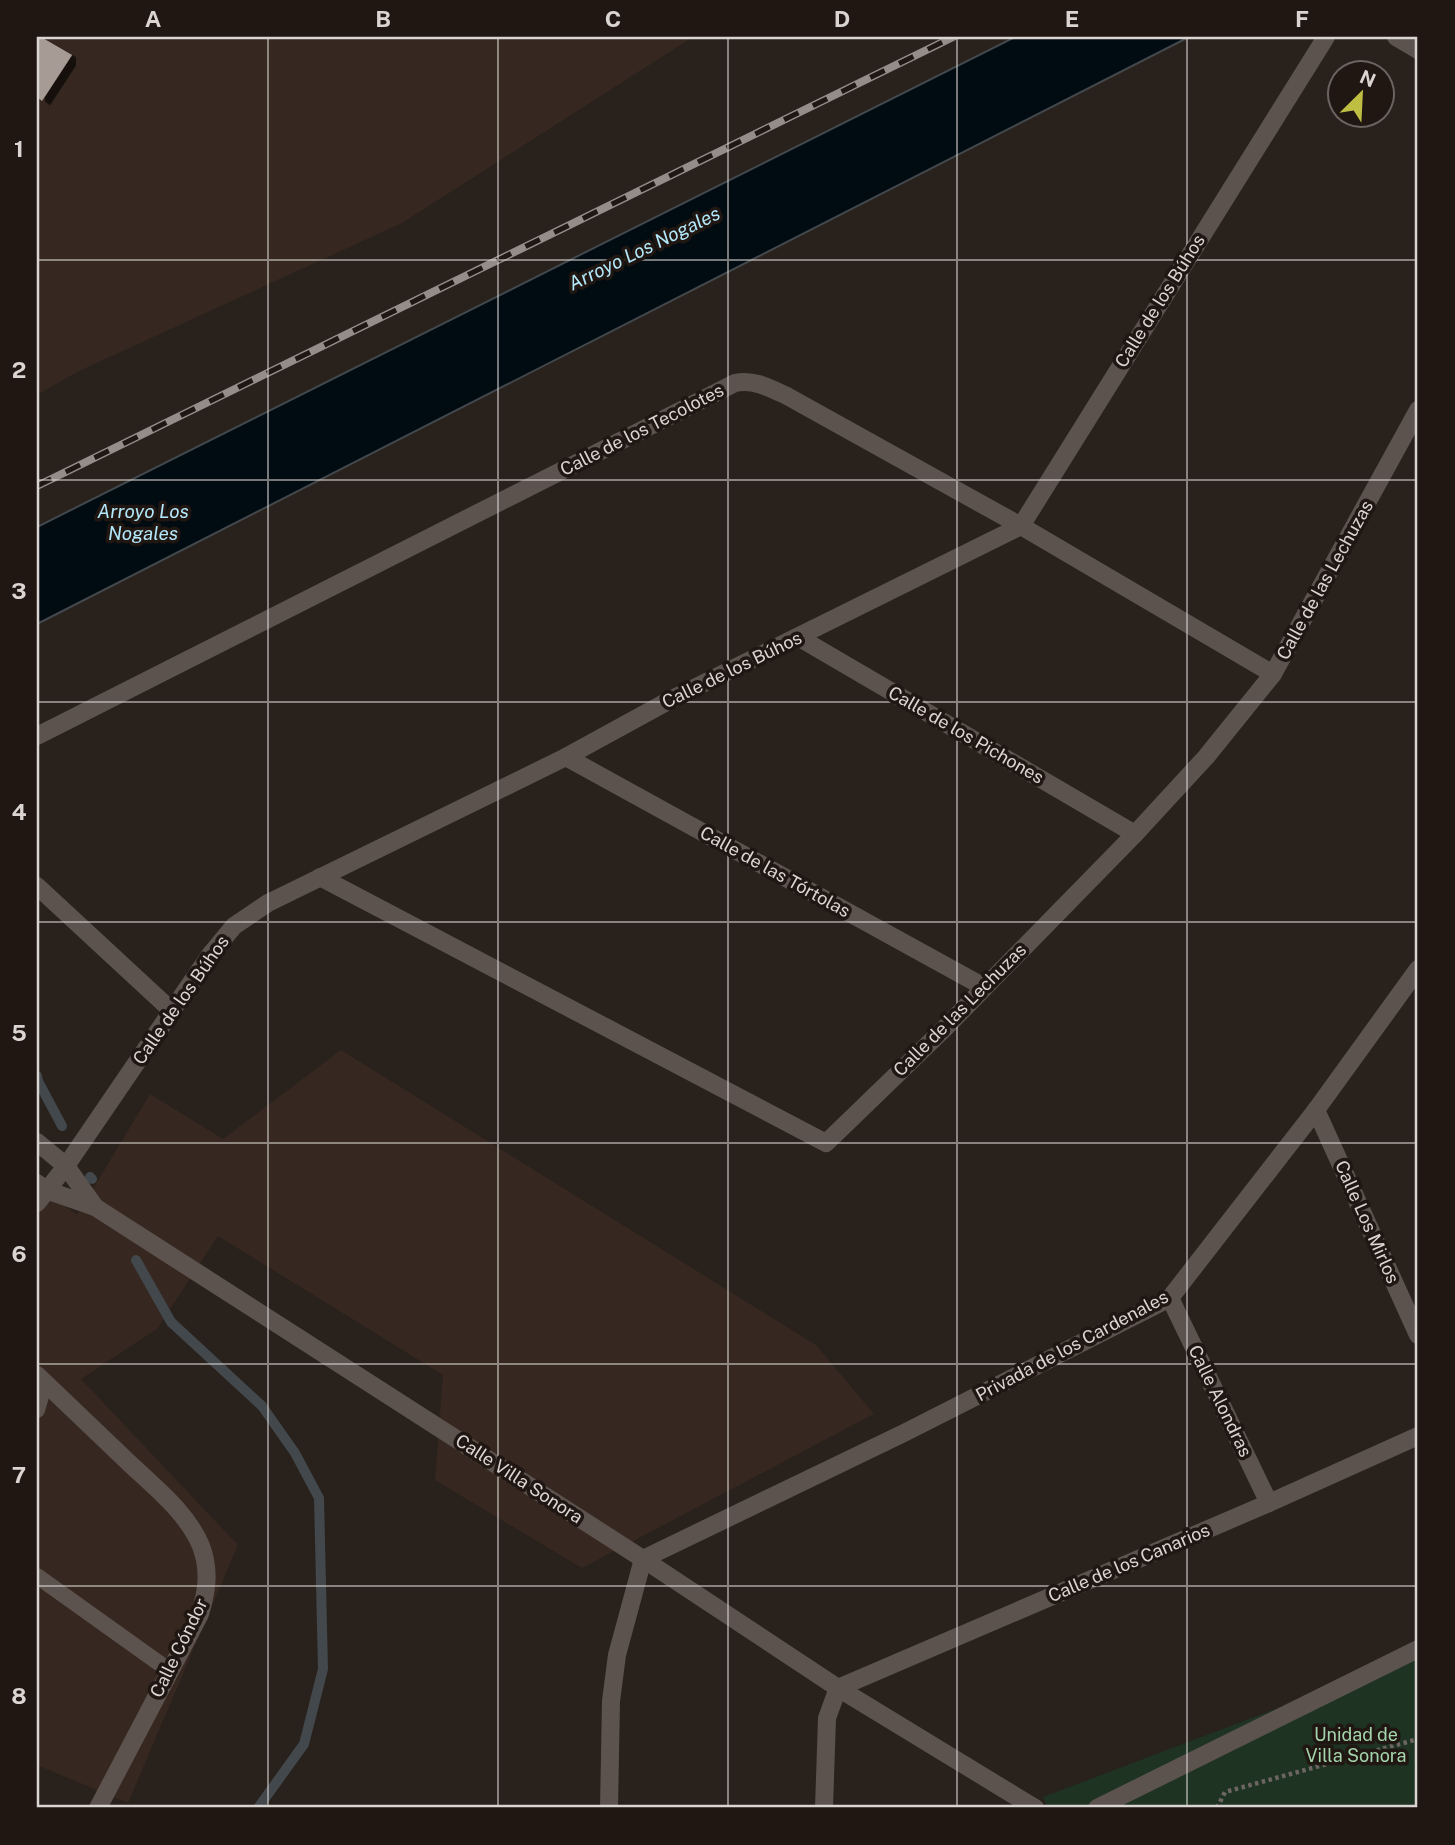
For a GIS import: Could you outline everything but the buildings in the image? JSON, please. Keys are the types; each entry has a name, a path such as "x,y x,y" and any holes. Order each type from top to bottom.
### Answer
{"street":[{"name":"Calle de los Búhos","path":"40,1192 66,1166 210,955 234,926 268,903 566,757 670,700 1021,526 1326,37"},
{"path":"1396,37 1418,50"},
{"name":"Calle de los Tecolotes","path":"37,736 735,383 747,381 781,393 1021,526 1272,674"},
{"name":"Calle de las Lechuzas","path":"320,877 826,1143 1135,834 1206,757 1272,674 1418,410"},
{"name":"Calle de los Pichones","path":"798,637 1135,834"},
{"name":"Calle de las Tórtolas","path":"566,757 984,987"},
{"path":"37,886 172,1011"},
{"name":"Privada de los Cardenales","path":"643,1559 904,1433 1170,1298 1316,1110 1418,969"},
{"name":"Calle Los Mirlos","path":"1316,1110 1418,1335"},
{"name":"Calle Villa Sonora","path":"37,1142 66,1166 95,1207"},
{"name":"Calle Villa Sonora","path":"40,1192 95,1207 643,1559 838,1688 1035,1808"},
{"name":"Calle Alondras","path":"1170,1298 1269,1503"},
{"name":"Calle Cóndor","path":"41,1379 166,1498 187,1522 201,1545 206,1565 208,1588 200,1614 98,1808"},
{"name":"Calle de los Canarios","path":"838,1688 1418,1436"},
{"path":"608,1808 611,1701 618,1655 643,1559"},
{"path":"1097,1808 1418,1649"},
{"path":"824,1808 827,1718 838,1688"}],"lane":[{"path":"37,1410 41,1379"},
{"path":"37,1576 170,1671"}],"path":[{"path":"1217,1808 1225,1792 1418,1739"}],"shaded area":[{"path":"37,37 693,37 402,223 79,371 37,395"},
{"path":"341,1050 816,1345 874,1414 582,1568 435,1480 443,1375 218,1236 157,1329 81,1379 238,1545 128,1803 37,1765 37,1185 77,1215 150,1094 223,1139"}],"green space":[{"name":"Unidad de Villa Sonora","path":"1418,1655 1418,1808 1048,1808 1043,1797"}],"water":[{"name":"Arroyo Los Nogales","path":"1015,37 1189,37 37,624 37,527"}],"waterway":[{"path":"37,1076 62,1126"},
{"path":"136,1260 171,1322 262,1406 295,1453 319,1498 323,1669 304,1744 258,1808"}],"railway":[{"path":"37,486 953,37"}]}
